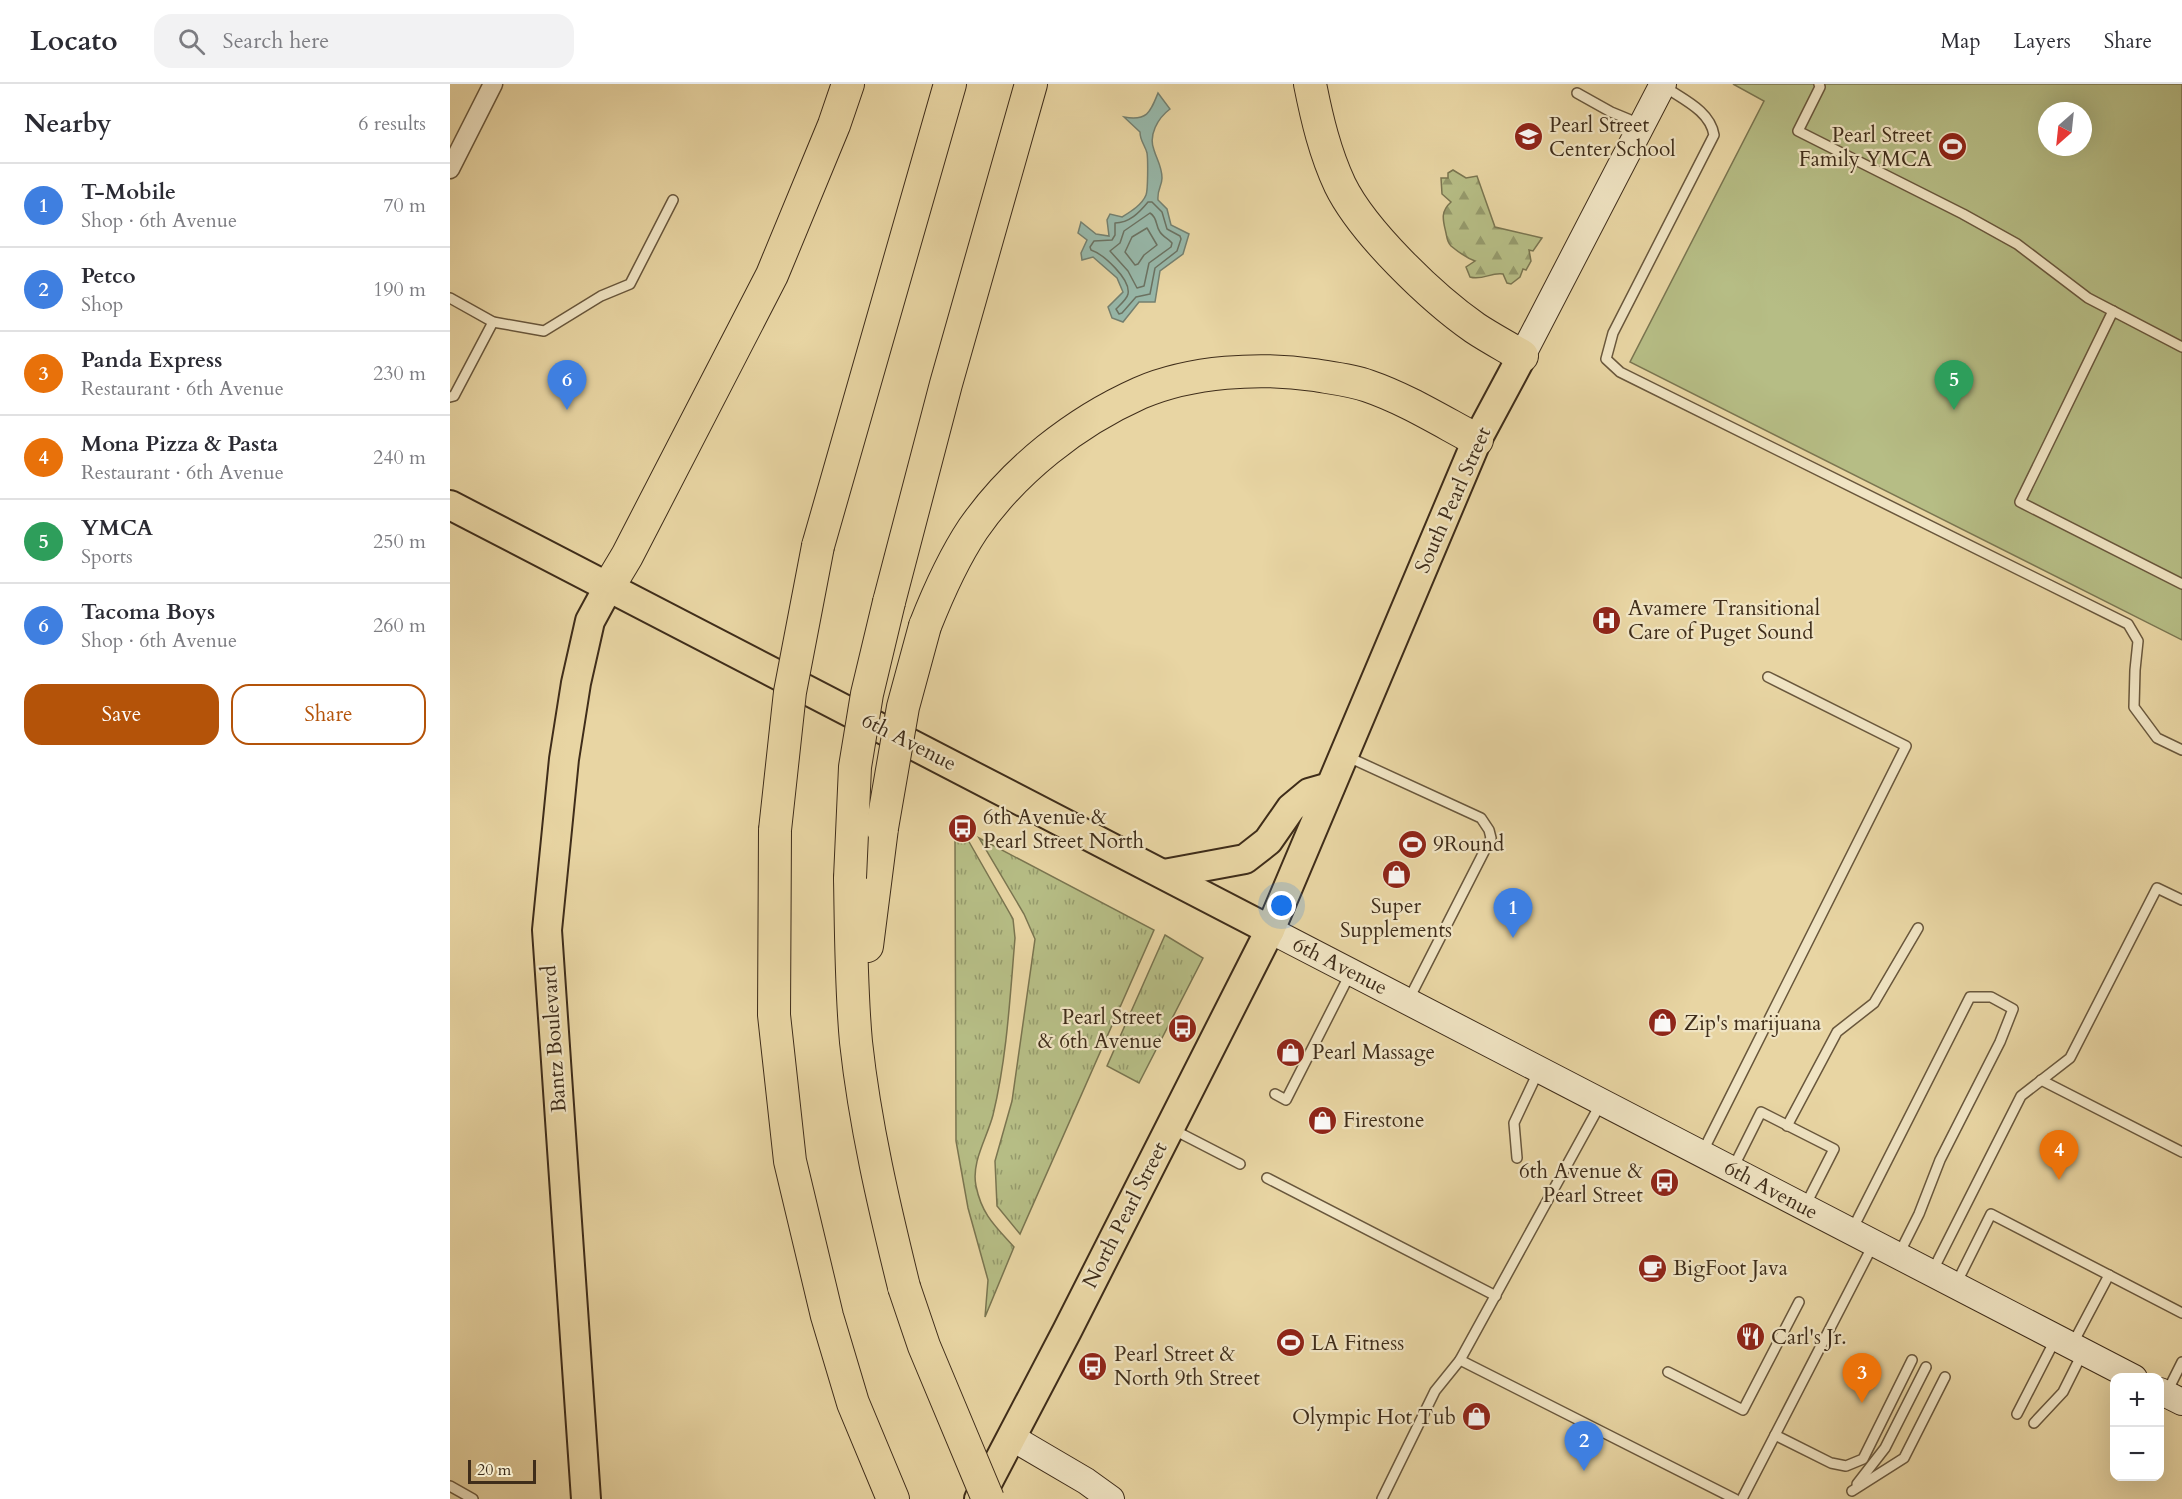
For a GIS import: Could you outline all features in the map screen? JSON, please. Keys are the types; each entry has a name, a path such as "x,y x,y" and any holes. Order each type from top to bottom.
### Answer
{"highway":[{"path":"609,586 627,556 772,275 834,125 848,84"},
{"path":"893,1499 853,1403 827,1316 790,1161 774,1015 775,830 790,692 818,546 950,84"},
{"path":"988,1499 924,1346 904,1287 876,1168 866,1116 856,1040 850,878 855,767 867,694 946,384 1031,84"},
{"path":"1310,84 1320,134 1341,186 1358,213 1397,260 1440,299 1474,327 1522,356"},
{"path":"856,1040 882,828 903,707 925,626 940,587 973,529 1000,495 1032,462 1066,436 1109,409 1142,392 1181,381 1229,372 1288,371 1366,385 1398,398 1477,440"}],"main road":[{"name":"South Pearl Street","path":"1270,930 1477,440 1663,85"},
{"name":"6th Avenue","path":"450,505 1898,1257 2126,1373"},
{"name":"Bantz Boulevard","path":"586,1499 547,930 564,759 576,683 590,621 609,586"},
{"path":"1164,874 1245,859 1268,841 1292,808 1309,793 1330,787"},
{"name":"North Pearl Street","path":"979,1499 1270,930"},
{"path":"1011,1437 1086,1481 1111,1499"}],"street":[{"path":"450,170 493,84"}],"lane":[{"path":"1819,84 1820,87 1798,131 1963,214 2017,244 2088,298 2182,346"},
{"path":"1663,85 1706,116 1714,135 1613,333 1606,359 1620,372 2128,624 2138,641 2134,707 2157,738 2182,750"},
{"path":"1577,93 1611,112 1642,125"},
{"path":"450,298 494,322 544,331 601,296 630,284 673,200"},
{"path":"2113,310 2020,502 2182,584"},
{"path":"450,397 454,396 494,322"},
{"path":"1701,1154 1906,746 1768,677"},
{"path":"1344,755 1481,818 1490,830 1491,838 1408,1001"},
{"path":"1931,1274 2021,1096 2070,1058 2157,888 2182,900"},
{"path":"1787,1125 1837,1032 1874,1003 1918,927"},
{"path":"1275,1094 1286,1100 1351,972"},
{"path":"1742,1499 1775,1435 1862,1238 1901,1135 1970,997 1991,997 2013,1009 2000,1042 1940,1160 1919,1214 1898,1257"},
{"path":"1517,1158 1514,1123 1539,1070"},
{"path":"2041,1080 2182,1152"},
{"path":"1382,1499 1435,1391 1460,1360 1601,1102"},
{"path":"1732,1170 1761,1112 1834,1149 1804,1208"},
{"path":"1169,1128 1240,1164"},
{"path":"1267,1178 1496,1296"},
{"path":"1955,1286 1991,1214 2182,1313"},
{"path":"2017,1414 2071,1345 2109,1275"},
{"path":"1668,1372 1743,1410 1799,1302"},
{"path":"2034,1423 2063,1392 2071,1345"},
{"path":"1460,1360 1735,1499"},
{"path":"1775,1435 1832,1463 1846,1466 1863,1459 1912,1360"},
{"path":"2169,1396 2182,1362"},
{"path":"1926,1367 1885,1448 1852,1491 1904,1458 1945,1377"},
{"path":"450,1486 473,1499"}],"green space":[{"path":"1733,84 2182,84 2182,640 1630,362 1764,101"},
{"path":"1453,170 1466,178 1477,176 1495,227 1542,238 1533,251 1529,250 1531,261 1526,270 1523,269 1520,277 1511,284 1507,283 1503,274 1479,278 1470,277 1466,267 1475,261 1449,243 1443,216 1451,202 1442,194 1441,178 1448,178 1448,173"},
{"path":"964,833 1013,919 1015,938 1002,1071 993,1115 978,1159 975,1177 986,1213 1014,1247 985,1317 988,1280 968,1208 956,1141 955,840"},
{"path":"979,838 1154,930 1020,1234 997,1206 995,1161 1012,1101 1035,939 1024,914"},
{"path":"1165,935 1203,958 1139,1083 1107,1066"}],"water":[{"path":"1158,93 1170,109 1158,122 1152,139 1162,174 1158,200 1167,209 1171,225 1189,234 1183,254 1160,271 1155,302 1139,302 1123,322 1112,318 1108,307 1123,292 1117,278 1093,257 1082,260 1081,253 1087,240 1078,233 1081,222 1096,234 1109,236 1107,220 1110,214 1122,217 1136,208 1144,199 1147,188 1147,153 1140,132 1124,117 1138,118 1147,114"}],"place":[{"name":"Pearl Street Center School","path":"1528,137"},
{"name":"Pearl Street Family YMCA","path":"1953,147"},
{"name":"Tacoma Boys","path":"567,410"},
{"name":"YMCA","path":"1954,410"},
{"name":"Avamere Transitional Care of Puget Sound","path":"1607,620"},
{"name":"6th Avenue & Pearl Street North","path":"962,829"},
{"name":"9Round","path":"1412,844"},
{"name":"Super Supplements","path":"1396,875"},
{"name":"T-Mobile","path":"1513,938"},
{"name":"Zip's marijuana","path":"1663,1023"},
{"name":"Pearl Street & 6th Avenue","path":"1183,1029"},
{"name":"Pearl Massage","path":"1291,1052"},
{"name":"Firestone","path":"1322,1120"},
{"name":"Mona Pizza & Pasta","path":"2059,1180"},
{"name":"6th Avenue & Pearl Street","path":"1664,1183"},
{"name":"BigFoot Java","path":"1652,1268"},
{"name":"Carl's Jr.","path":"1750,1337"},
{"name":"LA Fitness","path":"1290,1343"},
{"name":"Pearl Street & North 9th Street","path":"1093,1366"},
{"name":"Panda Express","path":"1862,1403"},
{"name":"Olympic Hot Tub","path":"1477,1417"},
{"name":"Petco","path":"1584,1471"}]}
